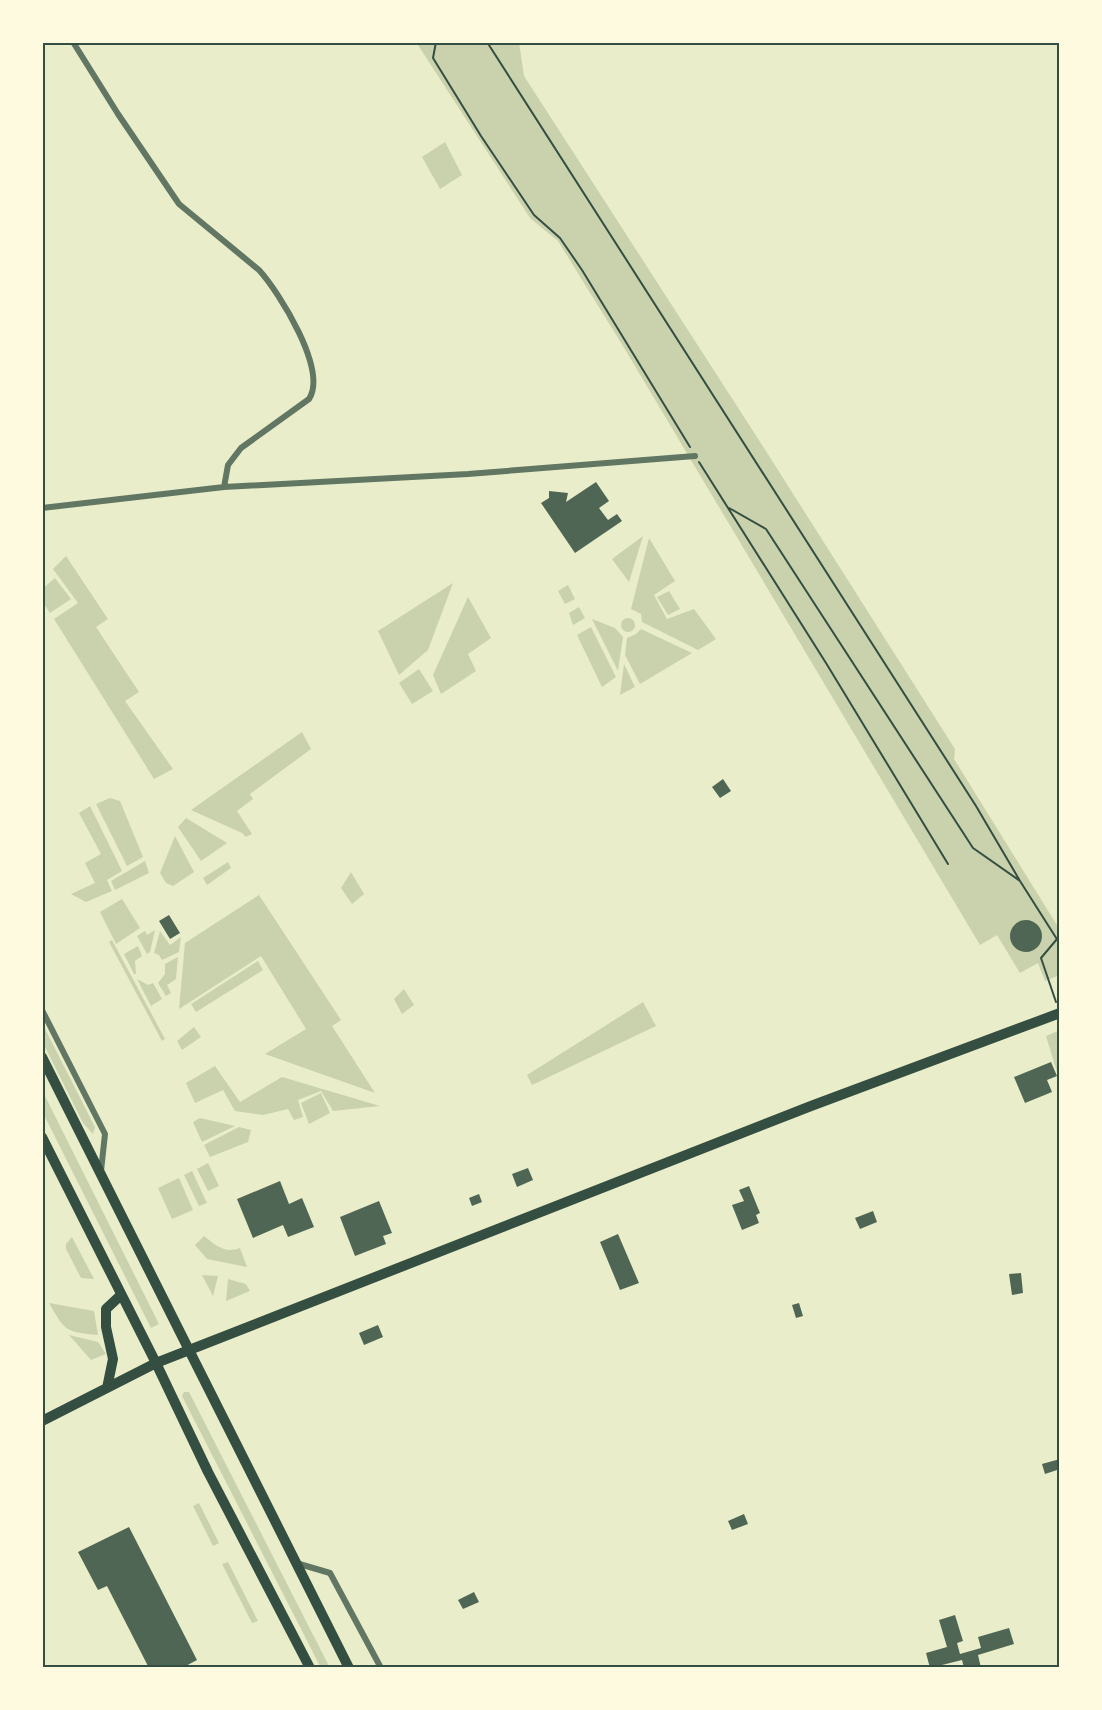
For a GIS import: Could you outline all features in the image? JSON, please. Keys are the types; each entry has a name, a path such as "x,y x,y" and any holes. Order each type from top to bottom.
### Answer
{"main road":[{"path":"42,1421 189,1350 811,1106 1060,1013"},
{"path":"42,1057 349,1668"},
{"path":"42,1137 208,1472 310,1668"},
{"path":"107,1388 113,1359 106,1327 106,1309 121,1295"}],"street":[{"path":"73,42 179,204 259,270 270,283 295,321 311,366 314,389 309,399 241,448 228,465 224,487"},
{"path":"42,508 224,487 468,474 695,456"},
{"path":"42,1010 105,1134 100,1174"},
{"path":"296,1563 330,1573 381,1668"}],"path":[{"path":"486,42 949,763 1060,944"},
{"path":"726,507 766,529 973,848 1020,881"},
{"path":"1056,1001 1041,958 1057,939"}],"green space":[{"path":"416,42 519,42 524,76 955,749 954,759 1060,930 1060,975 1045,981 1038,963 1020,973 997,935 980,945 558,241 530,218"},
{"path":"445,142 462,175 440,189 422,157"},
{"path":"643,536 629,582 612,559"},
{"path":"649,538 675,581 654,595 667,619 694,609 716,639 698,650 642,622 641,614 631,609"},
{"path":"66,556 108,619 96,627 139,692 125,701 173,769 154,779 54,619 78,603 53,569"},
{"path":"55,578 71,599 50,613 42,601 42,589"},
{"path":"453,583 428,650 399,675 378,631"},
{"path":"568,585 575,599 565,604 558,591"},
{"path":"669,591 680,609 668,615 657,597"},
{"path":"468,597 491,638 468,654 476,671 441,694 433,675"},
{"path":"579,607 585,618 573,625 569,613"},
{"path":"628,618 633,620 635,625 633,630 628,632 623,630 621,625 623,620"},
{"path":"592,619 615,628 623,637 618,671"},
{"path":"591,627 616,677 602,687 577,635"},
{"path":"641,629 692,653 640,684 625,655 627,638"},
{"path":"624,664 635,687 620,695"},
{"path":"419,669 433,691 412,704 399,683"},
{"path":"302,732 311,749 250,794 253,799 237,811 252,834 246,837 242,833 191,810"},
{"path":"110,798 120,801 143,857 127,866 96,804"},
{"path":"90,806 122,871 107,880 112,891 86,902 71,894 95,883 85,863 101,854 79,813"},
{"path":"186,818 227,843 201,861 178,827"},
{"path":"175,836 194,872 173,886 166,883 160,873"},
{"path":"145,861 149,873 115,890 111,881"},
{"path":"228,862 231,868 207,885 203,878"},
{"path":"351,872 364,894 352,904 341,888"},
{"path":"259,895 341,1020 332,1026 375,1093 265,1054 306,1029 261,956 179,1009 185,943"},
{"path":"122,899 140,928 116,944 100,912"},
{"path":"155,930 150,952 147,954 137,936 145,931 147,935"},
{"path":"160,931 170,945 181,937 179,952 162,960 154,953"},
{"path":"112,940 165,1039 162,1041 109,942"},
{"path":"138,946 142,956 135,961 136,974 134,974 124,954"},
{"path":"178,957 176,979 167,985 171,993 166,996 158,983 165,974 165,964"},
{"path":"258,961 263,970 196,1012 191,1004"},
{"path":"137,979 148,985 153,983 162,999 151,1006"},
{"path":"404,989 414,1005 402,1014 394,999"},
{"path":"643,1002 656,1026 532,1085 527,1075"},
{"path":"42,1023 95,1127 93,1134 83,1123 42,1041"},
{"path":"194,1027 201,1037 182,1050 177,1041"},
{"path":"1060,1030 1060,1082 1046,1036"},
{"path":"215,1066 240,1102 282,1077 380,1106 333,1111 321,1091 298,1100 303,1117 294,1120 288,1109 263,1115 235,1111 223,1090 195,1103 186,1083"},
{"path":"42,1090 159,1324 151,1328 42,1111"},
{"path":"321,1093 330,1113 309,1124 301,1103"},
{"path":"200,1118 235,1126 202,1142 193,1122"},
{"path":"239,1127 251,1130 248,1142 210,1157 204,1145"},
{"path":"208,1163 219,1186 208,1191 197,1169"},
{"path":"192,1171 207,1203 199,1206 184,1175"},
{"path":"179,1178 193,1210 172,1219 158,1188"},
{"path":"204,1236 225,1249 240,1248 247,1267 207,1259 195,1245"},
{"path":"72,1237 94,1279 81,1278 66,1249 66,1244"},
{"path":"202,1275 218,1276 213,1296"},
{"path":"228,1279 246,1284 250,1291 226,1301"},
{"path":"49,1303 94,1311 98,1335 79,1333 67,1328"},
{"path":"69,1335 98,1342 106,1354 91,1360"},
{"path":"184,1392 189,1392 330,1668 321,1668 182,1396"},
{"path":"199,1503 219,1543 213,1546 193,1506"},
{"path":"228,1562 258,1621 252,1623 222,1564"}],"building":[{"path":"596,482 609,501 599,508 608,520 617,514 622,521 575,553 541,503 549,498 549,491 568,493 566,502"},
{"path":"723,779 731,791 720,798 712,787"},
{"path":"169,915 180,933 170,939 159,921"},
{"path":"1026,920 1037,925 1042,936 1037,947 1026,952 1015,947 1010,936 1015,925"},
{"path":"1051,1062 1057,1076 1047,1080 1052,1092 1025,1103 1014,1077"},
{"path":"528,1168 533,1180 517,1187 512,1174"},
{"path":"280,1181 289,1204 302,1198 314,1227 288,1237 283,1225 253,1238 237,1199"},
{"path":"749,1186 760,1213 756,1215 759,1223 742,1230 732,1205 744,1201 739,1190"},
{"path":"479,1194 482,1202 472,1206 469,1198"},
{"path":"379,1201 392,1233 383,1236 386,1244 355,1256 340,1217"},
{"path":"873,1211 877,1222 860,1229 855,1218"},
{"path":"618,1234 639,1283 620,1290 600,1242"},
{"path":"1021,1273 1023,1293 1012,1295 1009,1274"},
{"path":"799,1303 803,1316 796,1318 792,1305"},
{"path":"378,1325 383,1337 364,1345 359,1333"},
{"path":"1060,1459 1060,1469 1045,1474 1042,1464"},
{"path":"744,1514 748,1524 732,1530 728,1521"},
{"path":"129,1527 197,1660 182,1668 149,1668 107,1586 98,1590 78,1552"},
{"path":"474,1592 479,1602 463,1609 458,1600"},
{"path":"955,1615 963,1641 957,1643 960,1654 981,1648 978,1637 1009,1628 1014,1644 978,1655 981,1668 964,1668 962,1660 930,1668 926,1653 947,1647 939,1620"}]}
